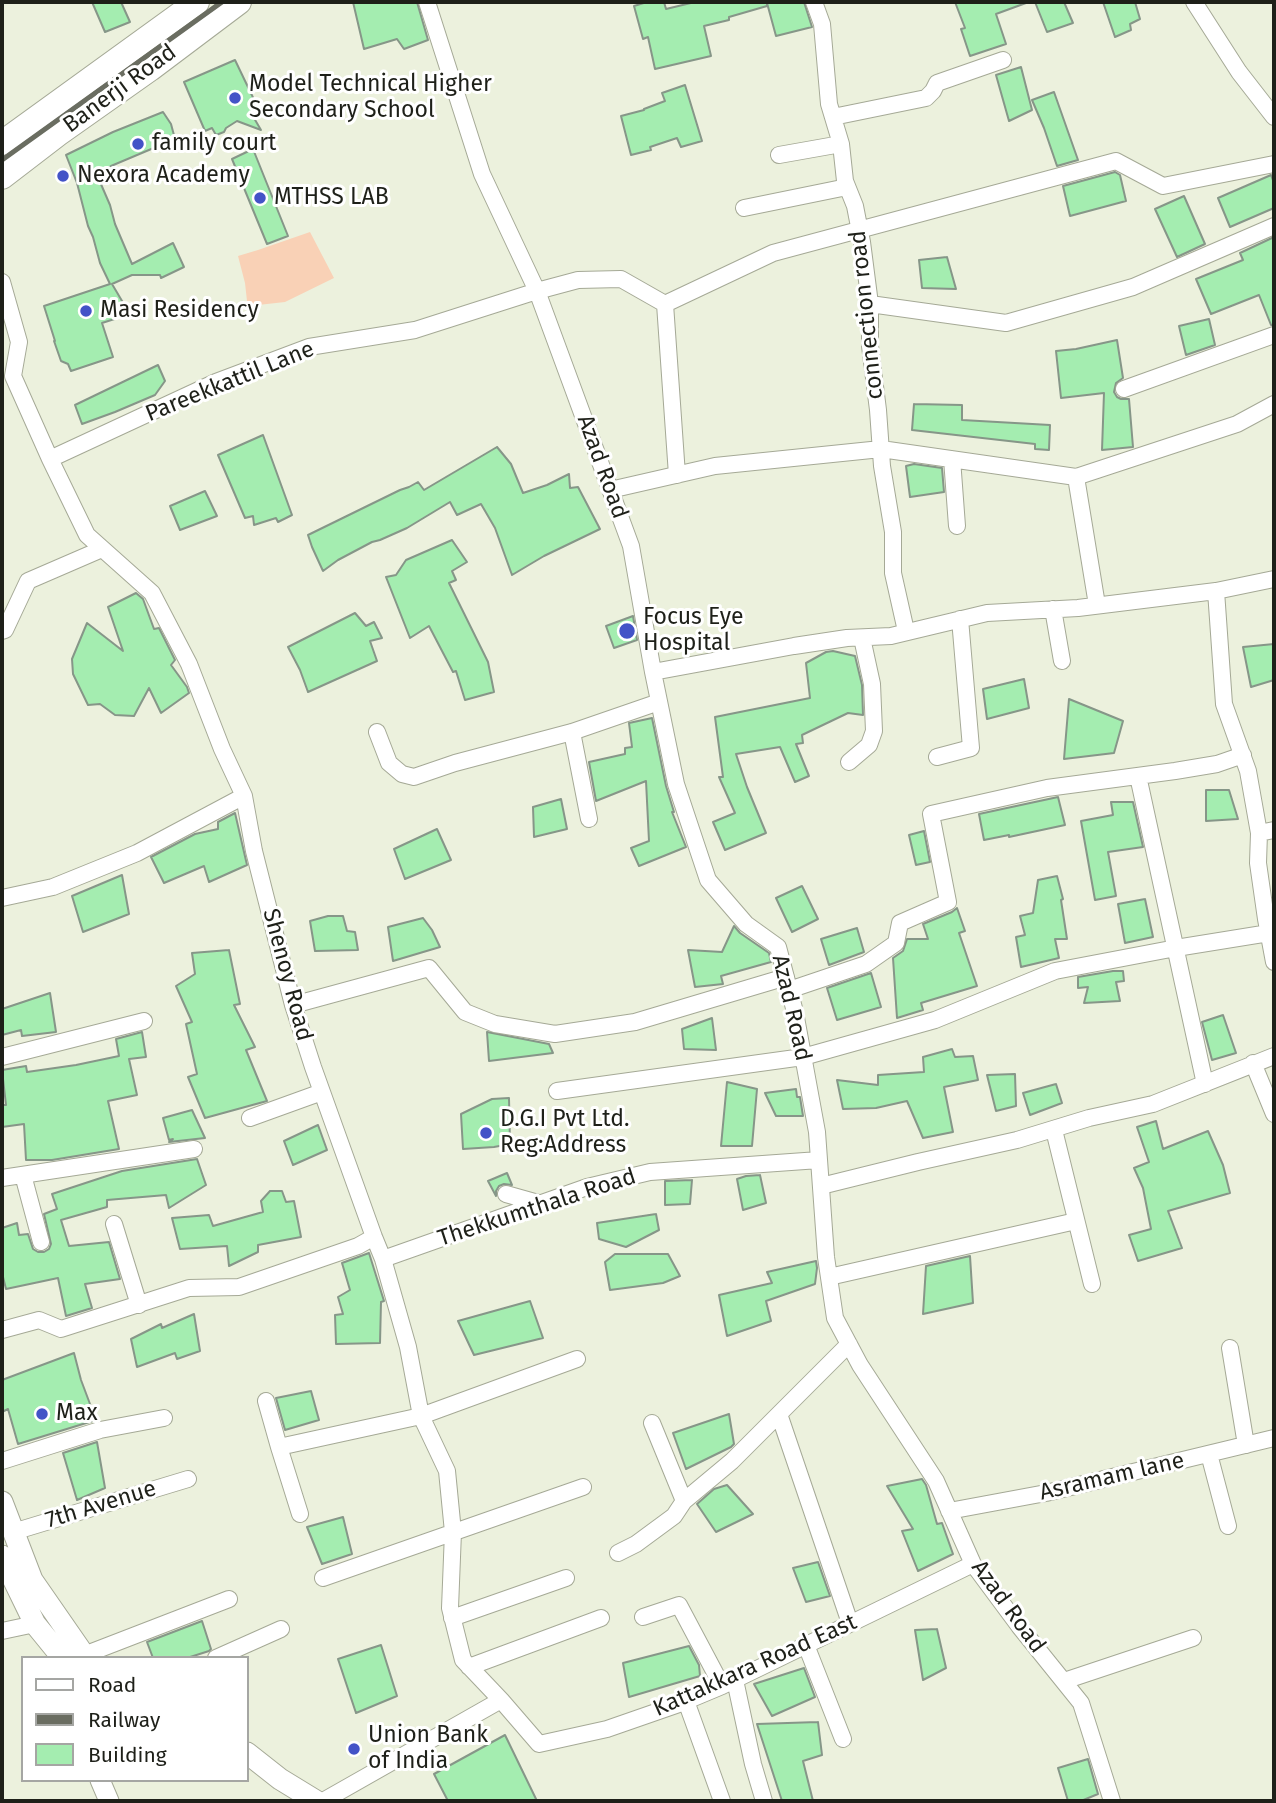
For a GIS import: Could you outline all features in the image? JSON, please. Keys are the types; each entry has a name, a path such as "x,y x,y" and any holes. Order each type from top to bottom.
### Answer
{"main road":[{"name":"Banerji Road","path":"2,144 197,2"},
{"name":"Banerji Road","path":"2,177 239,2"},
{"path":"2,1502 32,1580 71,1656"},
{"path":"2,1556 35,1624 71,1656"},
{"path":"248,1755 316,1801"},
{"path":"248,1772 288,1801"}],"street":[{"name":"Azad Road","path":"427,2 482,174 537,291 631,546 676,784 708,880 746,924 778,947 788,983 817,1132 826,1257 835,1318 860,1365 936,1481 973,1564 1081,1703 1112,1801"},
{"name":"connection road","path":"814,2 821,24 829,104 841,144 845,181 855,206 870,304 870,346 880,449 892,532 893,573 906,632"},
{"path":"1194,2 1240,72 1274,117"},
{"path":"833,117 926,99 937,83 1003,60"},
{"path":"779,155 841,144"},
{"path":"677,475 665,304 773,253 1116,161 1163,186 1274,164"},
{"path":"744,208 847,187"},
{"path":"870,304 1006,323 1133,287 1274,226"},
{"name":"Pareekkattil Lane","path":"50,459 216,382 309,347 415,330 578,280 621,279 665,304"},
{"name":"Shenoy Road","path":"2,282 19,342 13,376 50,459 87,536 152,593 189,664 222,749 244,796 254,851 293,1005 383,1259 408,1347 421,1416 447,1471 453,1532 450,1608 463,1660 500,1700"},
{"path":"1124,389 1274,335"},
{"path":"610,490 715,466 880,449 1076,477 1237,424 1274,404"},
{"path":"952,459 957,526"},
{"path":"1076,477 1097,605"},
{"path":"2,631 5,630 28,581 102,549"},
{"path":"653,672 794,646 891,636 987,613 1053,610 1216,591 1274,579"},
{"path":"1216,591 1224,704 1267,831 1258,863 1274,962"},
{"path":"1053,610 1062,661"},
{"path":"937,757 971,748 960,619"},
{"path":"849,762 869,745 874,731 872,684 862,638"},
{"path":"377,733 389,763 402,774 414,777 455,763 572,732 659,702"},
{"path":"572,732 589,819"},
{"path":"293,1005 429,968 465,1012 495,1024 555,1034 635,1022 866,964 896,943 900,923 947,902 931,814 1047,788 1217,764 1243,755"},
{"path":"1138,776 1205,1084"},
{"path":"2,898 53,887 137,853 244,796"},
{"path":"558,1091 803,1057 935,1020 1055,971 1269,933"},
{"path":"2,1057 144,1021"},
{"path":"821,1186 1017,1140 1089,1118 1153,1104 1274,1056"},
{"path":"1253,1063 1274,1114"},
{"path":"250,1118 322,1092"},
{"path":"1054,1130 1092,1284"},
{"path":"2,1178 194,1149"},
{"name":"Thekkumthala Road","path":"383,1259 587,1187 650,1172 819,1160"},
{"path":"23,1175 41,1242"},
{"path":"506,1194 538,1203"},
{"path":"829,1278 1076,1221"},
{"path":"114,1224 139,1305"},
{"path":"2,1330 39,1320 61,1329 189,1289 239,1287 374,1237"},
{"path":"618,1553 636,1544 674,1516 684,1501 732,1461 849,1344"},
{"path":"1230,1348 1246,1445"},
{"path":"279,1447 421,1416 577,1359"},
{"path":"266,1401 300,1514"},
{"path":"779,1414 850,1623"},
{"path":"2,1461 100,1430 164,1418"},
{"path":"652,1423 684,1501"},
{"name":"Asramam lane","path":"949,1511 1046,1493 1274,1438"},
{"path":"1209,1454 1228,1526"},
{"name":"7th Avenue","path":"13,1532 188,1479"},
{"path":"323,1578 583,1487"},
{"name":"Kattakkara Road East","path":"500,1700 539,1744 607,1729 728,1683 973,1564"},
{"path":"453,1618 566,1578"},
{"path":"71,1656 229,1599"},
{"path":"643,1617 679,1605 728,1683 764,1801"},
{"path":"469,1667 601,1618"},
{"path":"2,1631 35,1624"},
{"path":"220,1656 281,1629"},
{"path":"1064,1681 1193,1638"},
{"path":"806,1645 843,1738"},
{"path":"323,1801 500,1700"},
{"path":"686,1701 722,1801"},
{"path":"101,1782 109,1801"}],"shaded area":[{"path":"310,232 334,278 285,302 258,305 248,310 238,256"}],"building":[{"path":"92,2 121,2 130,22 105,32"},
{"path":"353,2 417,2 428,40 404,49 397,39 364,49"},
{"path":"647,2 664,2 666,9 695,2 804,2 812,27 776,36 767,3 767,6 729,17 729,20 704,26 711,56 655,69 648,37 643,39 634,6"},
{"path":"955,2 1026,3 996,14 1006,44 970,56 961,29 965,28"},
{"path":"1035,2 1064,2 1073,23 1047,32"},
{"path":"1103,2 1135,2 1140,19 1130,24 1131,30 1115,37"},
{"path":"235,60 259,110 251,113 261,130 237,121 216,135 212,128 205,131 184,82"},
{"path":"1021,67 1032,110 1009,121 996,75"},
{"path":"685,85 702,141 681,147 677,138 650,147 651,150 631,155 621,116 665,101 662,93"},
{"path":"1054,92 1078,160 1057,166 1032,100"},
{"path":"163,112 171,124 175,139 111,166 97,175 132,264 173,243 184,267 161,278 160,275 132,275 112,284 125,306 127,315 102,323 113,357 71,371 68,364 61,361 44,306 110,284 100,263 66,155"},
{"name":"MTHSS LAB","path":"253,149 288,236 267,244 232,159"},
{"path":"1115,172 1120,175 1126,201 1070,216 1063,186"},
{"path":"1271,175 1274,183 1274,208 1230,227 1218,198"},
{"path":"1184,196 1205,244 1177,257 1155,209"},
{"path":"1274,237 1274,325 1271,325 1259,295 1211,314 1196,279 1243,260 1240,253"},
{"path":"947,257 956,289 922,288 919,260"},
{"path":"1209,319 1215,345 1186,355 1179,326"},
{"path":"1117,340 1123,378 1116,383 1114,392 1121,399 1129,399 1133,447 1102,450 1104,393 1061,398 1056,351"},
{"path":"158,365 165,381 155,395 82,424 75,405"},
{"path":"914,404 962,405 962,420 1050,425 1049,450 1035,449 1035,444 912,430"},
{"path":"263,435 292,515 278,522 276,518 254,525 253,516 245,518 218,455"},
{"path":"497,447 511,464 523,493 569,474 570,488 578,487 600,529 512,575 495,528 481,504 457,515 450,502 407,528 338,560 323,571 308,535 418,482 424,490"},
{"path":"914,464 942,468 944,492 910,497 906,466"},
{"path":"205,491 217,516 180,530 170,506"},
{"path":"452,540 467,562 452,571 456,580 449,583 488,662 494,692 465,700 456,671 453,672 429,626 410,638 386,577 396,575 406,560"},
{"path":"136,593 143,599 154,629 159,628 175,660 171,665 189,693 161,713 149,688 134,716 115,715 100,704 88,705 73,674 72,659 87,623 123,651 108,607"},
{"path":"355,613 366,626 374,622 382,638 370,641 377,661 308,692 288,647"},
{"path":"633,616 637,640 614,648 606,626"},
{"path":"1274,644 1274,680 1251,687 1243,647"},
{"path":"833,651 855,656 862,685 863,715 848,713 802,735 803,743 796,744 809,776 795,782 780,747 736,754 766,833 725,850 713,822 735,813 719,777 723,777 715,717 810,698 806,663"},
{"path":"1024,679 1029,708 987,719 983,689"},
{"path":"1069,699 1123,721 1114,753 1064,759"},
{"path":"652,718 672,812 686,847 639,866 631,848 649,841 646,781 596,801 589,762 625,754 625,748 632,747 629,723"},
{"path":"1206,790 1229,790 1238,819 1206,821"},
{"path":"1058,797 1065,825 984,840 979,814"},
{"path":"561,799 567,829 534,837 533,807"},
{"path":"1111,802 1133,802 1143,847 1108,852 1116,896 1095,900 1081,821 1113,815"},
{"path":"235,813 247,865 209,882 204,866 164,883 151,857 195,834 218,829 218,822"},
{"path":"437,829 451,860 405,879 394,849"},
{"path":"924,831 930,862 916,865 909,835"},
{"path":"122,875 129,914 83,932 72,896"},
{"path":"1057,876 1063,899 1067,939 1055,939 1059,958 1021,967 1016,937 1025,935 1020,916 1033,913 1038,880"},
{"path":"802,886 818,919 792,932 776,898"},
{"path":"1145,899 1153,937 1125,943 1118,904"},
{"path":"957,908 965,931 959,933 977,986 921,1003 923,1010 897,1018 893,958 903,951 907,939 928,939 923,924"},
{"path":"328,916 343,916 347,931 355,932 358,950 315,951 310,921"},
{"path":"423,918 440,947 393,961 388,927"},
{"path":"734,926 769,953 771,962 721,976 723,984 695,987 688,950 722,952"},
{"path":"857,928 864,952 829,965 821,939"},
{"path":"229,950 240,1004 234,1005 255,1047 246,1050 267,1101 205,1118 188,1077 197,1074 186,1024 192,1022 176,986 195,974 192,953"},
{"path":"1123,971 1124,981 1116,982 1120,1001 1084,1003 1088,987 1078,988 1078,977"},
{"path":"871,973 881,1007 837,1020 827,988"},
{"path":"50,993 56,1032 22,1036 21,1030 2,1035 2,1009"},
{"path":"1223,1015 1236,1053 1212,1060 1202,1022"},
{"path":"712,1018 716,1050 684,1049 682,1029"},
{"path":"142,1032 146,1057 129,1059 137,1095 108,1101 119,1149 52,1160 26,1160 24,1124 2,1127 2,1105 6,1105 2,1070 26,1066 27,1072 119,1056 116,1039"},
{"path":"487,1032 549,1044 553,1053 489,1061"},
{"path":"952,1049 955,1057 973,1056 978,1080 944,1087 953,1132 923,1138 907,1101 876,1108 843,1109 837,1080 878,1085 878,1075 924,1072 923,1057"},
{"path":"1015,1074 1016,1106 996,1111 987,1075"},
{"path":"727,1082 757,1089 752,1146 721,1146"},
{"path":"1056,1084 1062,1103 1030,1115 1023,1093"},
{"path":"796,1089 803,1116 776,1116 765,1093"},
{"name":"D.G.I Pvt Ltd. Reg:Address","path":"509,1098 510,1144 463,1149 461,1114 492,1099"},
{"path":"192,1110 205,1138 169,1142 173,1139 169,1140 163,1118"},
{"path":"1156,1121 1163,1149 1208,1131 1223,1165 1230,1193 1168,1211 1182,1248 1138,1261 1129,1235 1151,1229 1143,1188 1134,1168 1149,1162 1137,1127"},
{"path":"318,1125 327,1150 293,1165 284,1141"},
{"path":"197,1159 206,1185 169,1208 166,1195 107,1200 107,1207 61,1220 69,1246 109,1242 120,1279 85,1284 92,1308 66,1316 58,1278 6,1289 2,1273 2,1228 17,1223 19,1235 28,1234 33,1249 44,1252 51,1244 44,1214 57,1209 52,1194 122,1171"},
{"path":"507,1173 512,1185 499,1186 496,1196 488,1181"},
{"path":"760,1175 766,1203 743,1210 737,1179"},
{"path":"692,1180 690,1204 665,1205 665,1181"},
{"path":"270,1191 282,1191 286,1202 294,1201 301,1237 258,1245 258,1252 229,1266 227,1246 180,1249 172,1218 209,1215 213,1226 263,1212 261,1201"},
{"path":"656,1214 659,1230 626,1247 599,1239 597,1223"},
{"path":"369,1253 384,1301 381,1302 380,1343 336,1344 335,1315 343,1314 338,1297 350,1290 342,1263"},
{"path":"615,1254 668,1254 680,1276 663,1283 610,1290 605,1262"},
{"path":"970,1256 973,1303 923,1314 926,1266"},
{"path":"816,1261 815,1284 766,1301 771,1321 727,1336 719,1295 772,1283 767,1272"},
{"path":"530,1301 543,1338 474,1355 458,1321"},
{"path":"194,1314 200,1351 177,1359 175,1353 137,1367 131,1339 161,1324 162,1328"},
{"path":"74,1353 96,1420 18,1444 8,1409 2,1412 2,1380"},
{"path":"311,1391 319,1420 285,1430 276,1398"},
{"path":"729,1414 734,1444 686,1469 673,1433"},
{"path":"97,1442 105,1488 77,1500 63,1453"},
{"path":"922,1479 937,1524 942,1523 953,1554 918,1571 902,1531 913,1529 887,1486"},
{"path":"727,1485 753,1514 716,1532 697,1504 714,1489"},
{"path":"343,1517 352,1554 322,1564 307,1527"},
{"path":"818,1562 830,1596 806,1602 793,1568"},
{"path":"202,1621 211,1649 193,1656 152,1656 147,1642"},
{"path":"937,1629 946,1668 923,1680 915,1630"},
{"path":"381,1645 397,1696 356,1713 338,1659"},
{"path":"689,1646 699,1665 700,1676 629,1697 623,1663"},
{"path":"804,1668 815,1697 772,1716 754,1684"},
{"path":"818,1722 822,1755 803,1761 813,1801 782,1801 757,1724"},
{"path":"505,1735 537,1801 448,1801 434,1774"},
{"path":"1088,1759 1098,1794 1081,1801 1068,1801 1058,1768"}],"railway":[{"path":"2,160 222,2"}],"place":[{"name":"Model Technical Higher Secondary School","path":"235,98"},
{"name":"family court","path":"138,144"},
{"name":"Nexora Academy","path":"63,176"},
{"name":"MTHSS LAB","path":"260,198"},
{"name":"Masi Residency","path":"86,311"},
{"name":"Focus Eye Hospital","path":"627,631"},
{"name":"D.G.I Pvt Ltd. Reg:Address","path":"486,1133"},
{"name":"Max","path":"42,1414"},
{"name":"Union Bank of India","path":"354,1749"}]}
